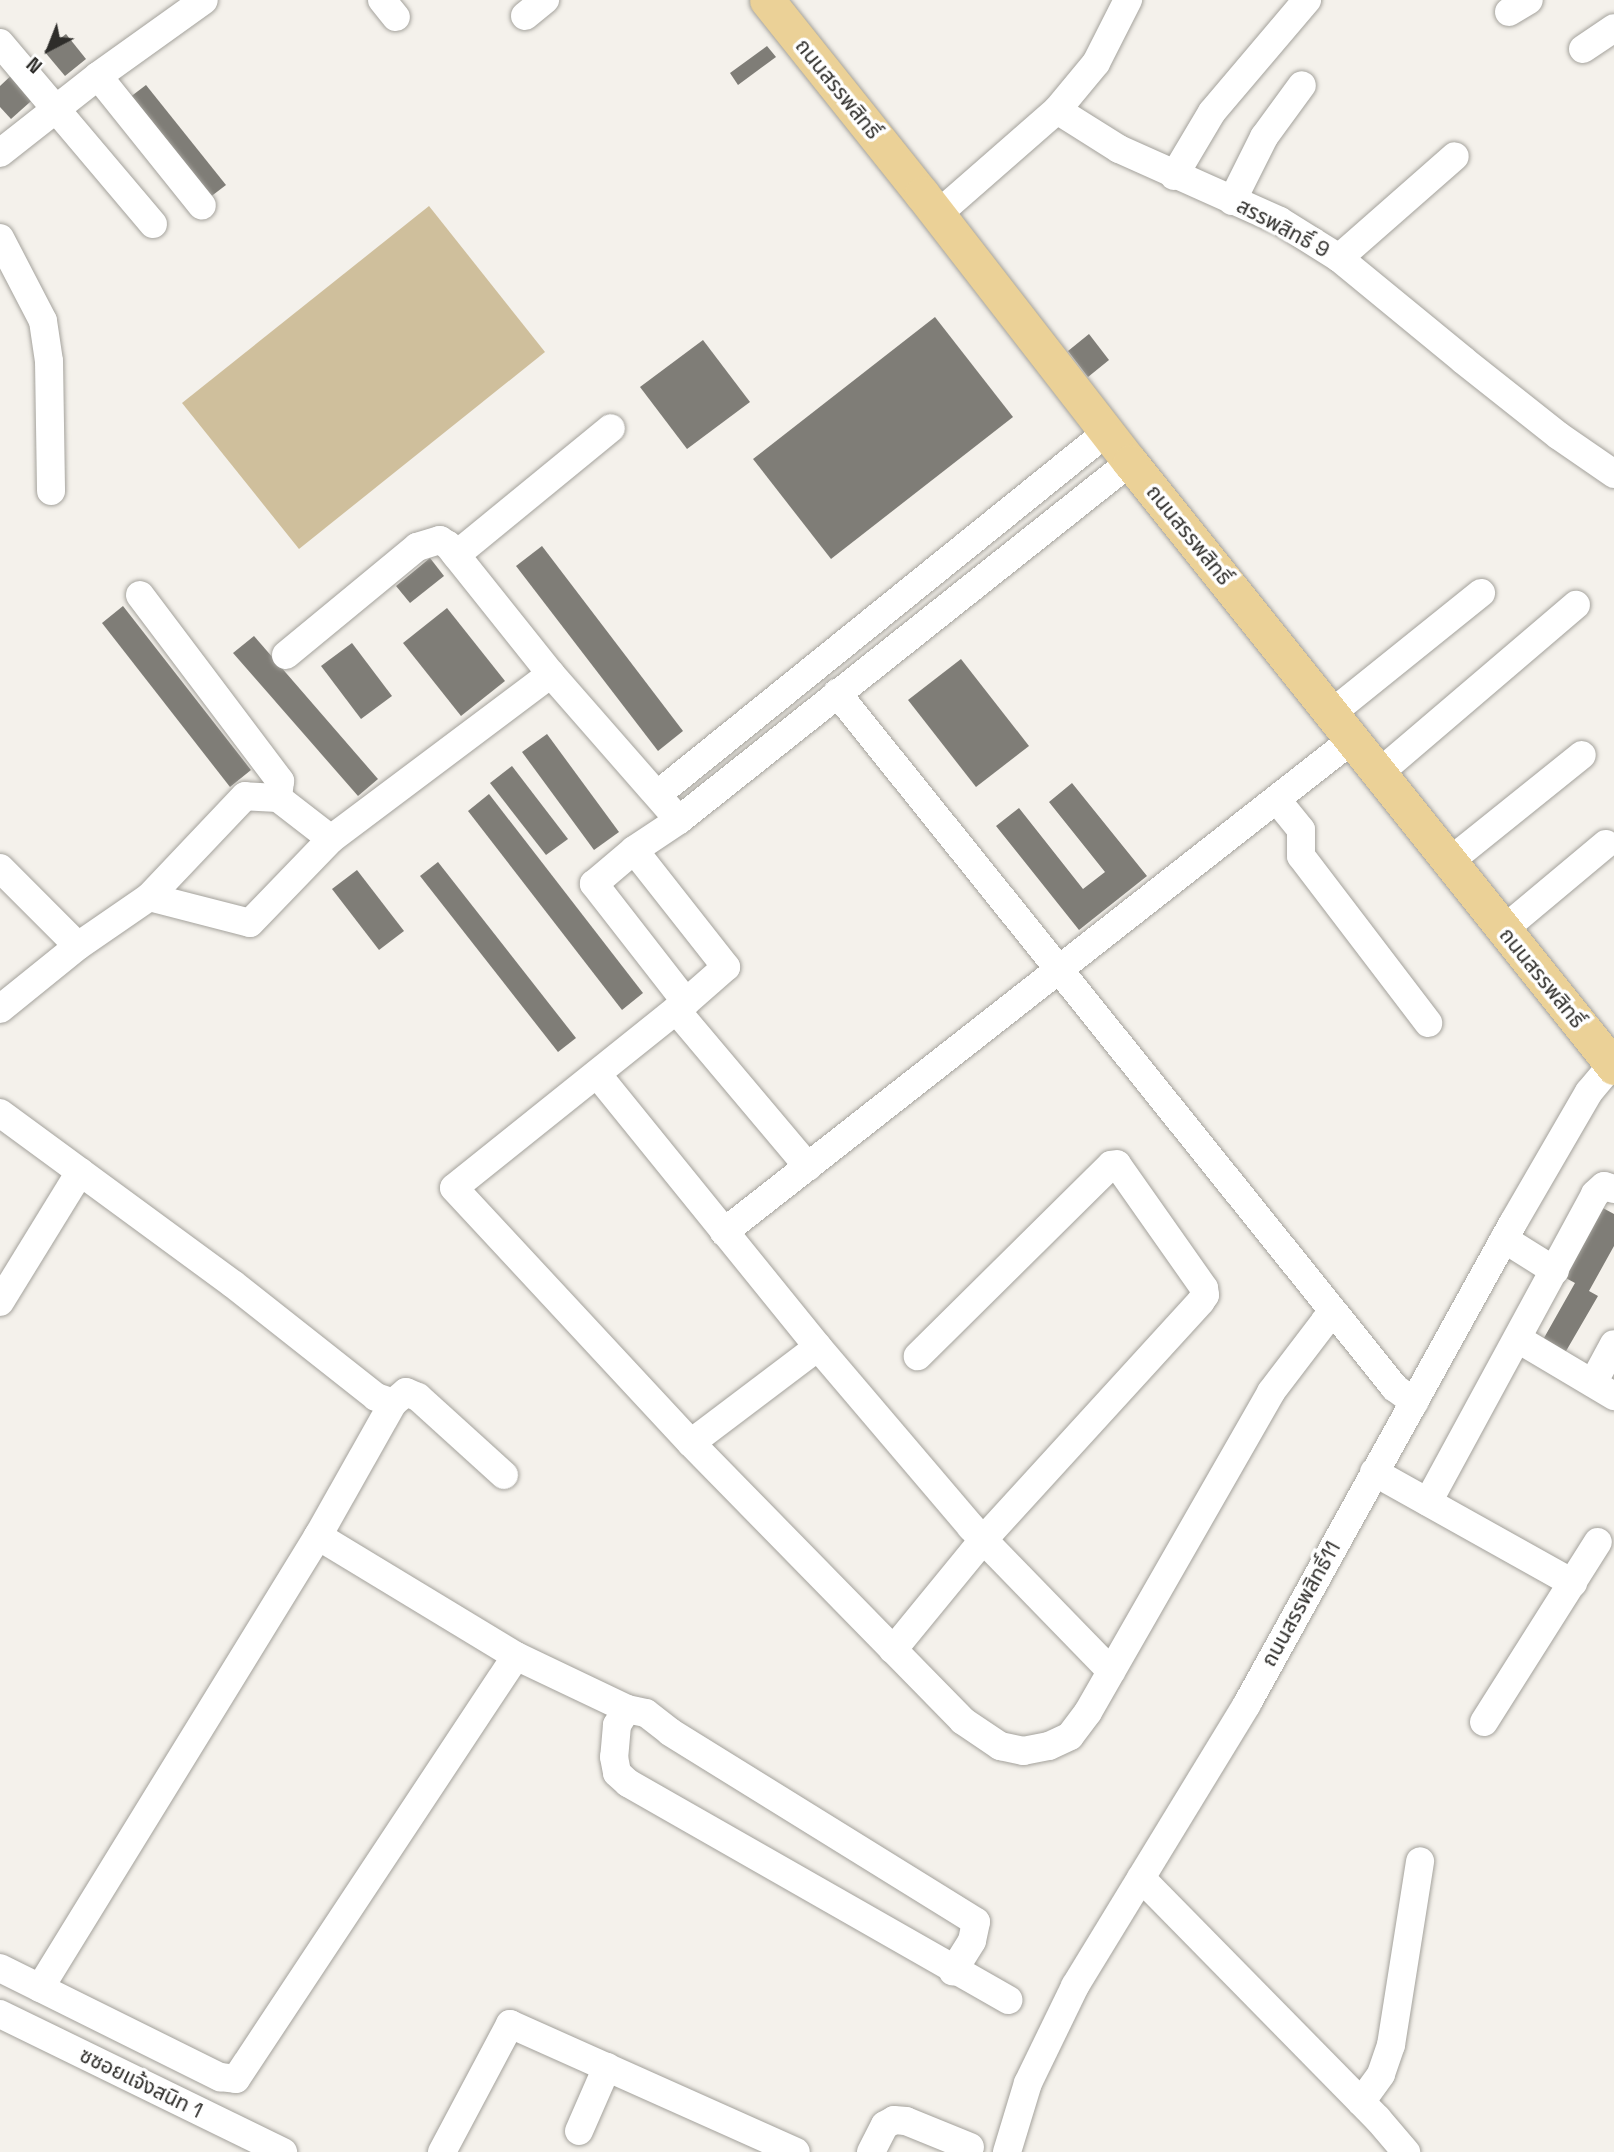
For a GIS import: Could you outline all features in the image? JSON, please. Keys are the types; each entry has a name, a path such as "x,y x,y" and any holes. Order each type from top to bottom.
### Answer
{"main road":[{"name":"ถนนสรรพสิทธิ์","path":"767,0 938,214 1130,463 1613,1064"}],"street":[{"path":"0,153 98,76 204,0"},
{"path":"938,214 1057,110 1096,63 1128,0"},
{"path":"1174,176 1212,111 1307,0"},
{"path":"1583,49 1614,28"},
{"path":"0,43 57,107 153,224"},
{"path":"98,76 202,206"},
{"path":"1233,201 1264,137 1302,85"},
{"name":"สรรพสิทธิ์ 9","path":"1057,110 1119,149 1174,176 1280,221 1339,258 1516,402 1614,474"},
{"path":"1339,258 1455,156"},
{"path":"0,238 43,321 49,361 51,491"},
{"path":"456,555 611,428"},
{"path":"658,794 1107,432"},
{"path":"808,1167 681,1006 594,884 634,850 679,820 1130,463"},
{"path":"286,655 417,547 440,540 456,555 551,674 679,820"},
{"path":"724,1232 1276,800 1343,726 1481,593"},
{"path":"140,595 280,780 278,798"},
{"path":"1380,773 1576,605"},
{"path":"149,897 250,923 331,838 551,674"},
{"path":"837,693 1395,1388 1413,1402"},
{"path":"1450,861 1581,755"},
{"path":"0,1009 78,946 149,897 245,796 278,798 331,838"},
{"path":"1276,800 1301,830 1301,856 1428,1023"},
{"path":"1503,930 1606,844"},
{"path":"634,850 726,967 454,1188 691,1443 893,1650 963,1721 1000,1746 1023,1751 1049,1746 1070,1736 1088,1712 1271,1392 1325,1321 1335,1313"},
{"path":"0,868 78,946"},
{"name":"ถนนสรรพสิทธิ์11","path":"1007,2152 1028,2083 1075,1986 1247,1704 1504,1239 1589,1092 1613,1064"},
{"path":"597,1074 818,1347 983,1540 1111,1671"},
{"path":"0,1113 233,1284 376,1397 393,1403"},
{"path":"893,1650 983,1540 1201,1301 1204,1288 1117,1164 1111,1165 918,1356"},
{"path":"0,1302 80,1172"},
{"path":"1428,1502 1598,1189 1604,1186 1614,1189"},
{"path":"1504,1239 1555,1271"},
{"path":"1518,1339 1604,1390 1614,1344"},
{"path":"691,1443 818,1347"},
{"path":"40,1988 318,1536 393,1403 406,1392 418,1397 504,1475"},
{"path":"1374,1472 1573,1583"},
{"path":"318,1536 516,1656 627,1709 646,1713 670,1732 972,1918 977,1929 953,1971"},
{"path":"1484,1722 1598,1542"},
{"path":"0,1968 220,2077 236,2079 516,1656"},
{"path":"627,1709 617,1725 614,1757 617,1773 628,1783 1008,2000"},
{"path":"1361,2102 1381,2074 1391,2045 1420,1861"},
{"path":"1141,1878 1361,2102 1406,2152"},
{"name":"ซซอยแจ้งสนิท 1","path":"0,2014 283,2152"},
{"path":"442,2152 510,2024 796,2152"},
{"path":"579,2131 607,2067"},
{"path":"871,2152 885,2125 894,2120 906,2121 970,2147"}],"shaded area":[{"path":"429,206 545,352 299,549 182,403"}],"building":[{"path":"66,34 86,59 65,76 44,51"},
{"path":"767,46 776,57 738,85 730,73"},
{"path":"17,70 39,94 11,119 0,107 0,86"},
{"path":"146,85 226,185 205,201 125,101"},
{"path":"935,317 1013,417 831,559 753,459"},
{"path":"1089,334 1109,360 1088,377 1068,351"},
{"path":"703,340 750,402 687,449 640,387"},
{"path":"542,546 683,731 658,751 516,566"},
{"path":"430,558 444,576 410,603 396,586"},
{"path":"123,606 251,770 230,787 102,623"},
{"path":"447,608 505,681 461,716 403,643"},
{"path":"254,636 378,779 358,796 233,653"},
{"path":"352,643 392,696 361,719 321,666"},
{"path":"961,659 1029,746 976,787 908,700"},
{"path":"547,734 619,832 594,850 522,752"},
{"path":"512,766 568,839 546,855 490,783"},
{"path":"1072,783 1147,876 1079,930 996,826 1019,808 1083,889 1105,872 1049,802"},
{"path":"489,794 643,993 622,1010 468,811"},
{"path":"438,862 576,1038 558,1052 420,876"},
{"path":"357,870 404,931 379,950 332,889"},
{"path":"1601,1207 1614,1214 1614,1246 1589,1291 1598,1296 1562,1358 1540,1345 1575,1283 1564,1277"}]}
